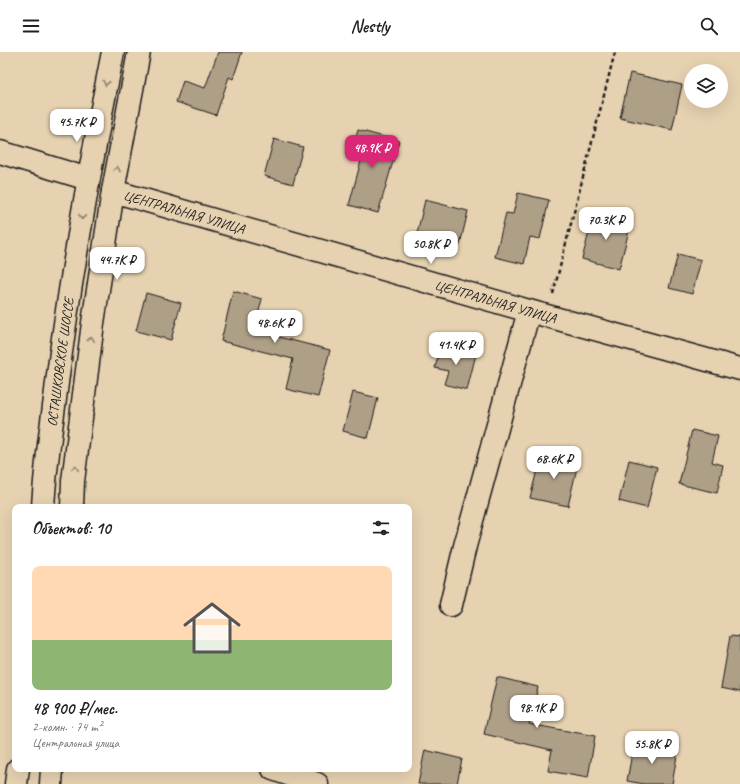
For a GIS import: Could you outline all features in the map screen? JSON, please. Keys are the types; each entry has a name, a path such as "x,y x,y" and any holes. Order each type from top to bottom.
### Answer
{"main road":[{"name":"ОСТАШКОВСКОЕ ШОССЕ","path":"43,504 45,478 65,318 88,179 112,52"},
{"name":"ОСТАШКОВСКОЕ ШОССЕ","path":"72,504 73,481 93,323 113,191 140,52"},
{"path":"0,152 88,179"},
{"name":"ЦЕНТРАЛЬНАЯ УЛИЦА","path":"113,191 538,313 740,369"},
{"path":"451,605 467,538 538,313"},
{"path":"16,784 18,772"},
{"path":"51,784 52,772"},
{"path":"282,772 317,784"}],"path":[{"path":"538,313 615,52"}],"building":[{"path":"218,52 242,52 233,79 229,77 216,115 176,102 183,81 205,88"},
{"path":"630,73 682,85 672,130 620,118"},
{"path":"358,130 399,141 378,213 349,205 361,161 350,158"},
{"path":"274,139 303,147 293,184 264,176"},
{"path":"518,193 549,200 540,239 530,237 524,264 495,257 506,213 513,214"},
{"path":"425,200 468,211 460,245 417,234"},
{"path":"594,213 631,223 619,269 582,259"},
{"path":"678,254 701,260 692,294 669,288"},
{"path":"233,291 262,299 257,319 274,323 271,335 330,350 318,397 286,389 293,359 221,341"},
{"path":"146,293 181,303 171,340 136,331"},
{"path":"441,345 476,354 467,390 444,384 448,371 435,368"},
{"path":"353,392 378,398 368,438 343,431"},
{"path":"692,430 718,436 712,462 723,465 717,493 679,484"},
{"path":"541,454 578,463 568,506 530,498"},
{"path":"629,460 657,467 647,508 619,501"},
{"path":"730,636 740,637 740,692 721,688"},
{"path":"497,677 538,687 529,724 595,736 588,778 548,771 552,750 484,734"},
{"path":"634,742 678,750 672,784 644,784 627,781"},
{"path":"425,750 462,759 457,784 418,784"}]}
